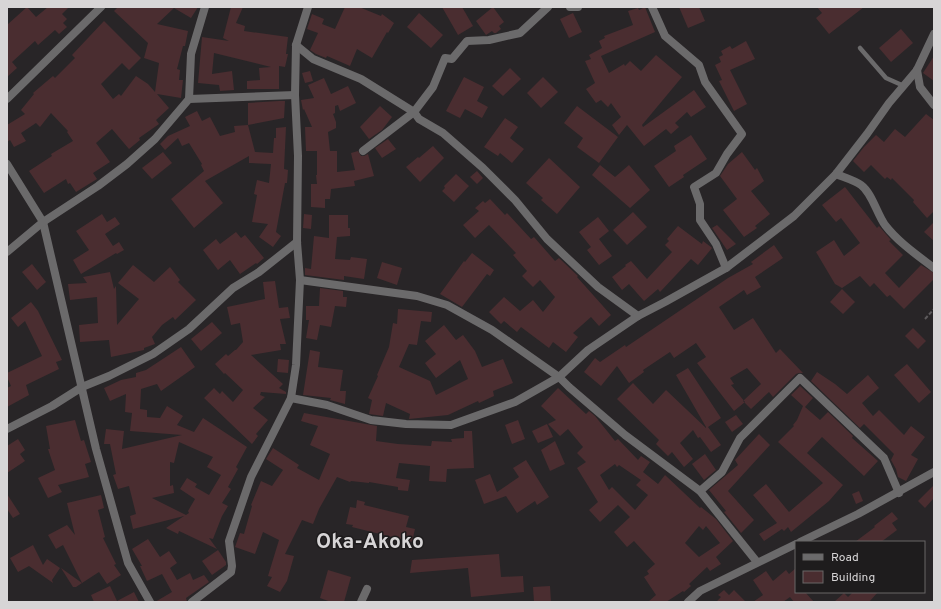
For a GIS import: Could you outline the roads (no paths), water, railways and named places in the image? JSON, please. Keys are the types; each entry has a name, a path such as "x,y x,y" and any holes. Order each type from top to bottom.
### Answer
{"street":[{"path":"7,98 101,7"},
{"path":"7,252 43,222 98,186 127,164 155,138 189,99 191,54 205,7"},
{"path":"192,602 231,572 232,566 229,542 251,477 291,398 296,365 300,280 297,242 298,156 295,95 296,46 308,7"},
{"path":"363,152 414,112 433,88 445,58 452,59 468,41 489,40 520,33 548,7"},
{"path":"570,7 578,7"},
{"path":"652,7 665,36 699,65 705,82 742,134 727,154 716,173 694,187 700,204 700,220 716,244 726,268"},
{"path":"291,398 327,405 371,420 406,424 451,425 515,402 559,377 588,350 638,316 726,268 794,216 836,174 889,103 917,70 934,34"},
{"path":"296,46 313,59 361,79 414,112 419,119 443,133 483,168 516,200 547,239 598,287 638,316"},
{"path":"917,70 920,87 934,105"},
{"path":"904,86 920,87"},
{"path":"189,99 295,95"},
{"path":"7,164 43,222 96,449 128,563 150,602"},
{"path":"836,174 861,186 871,198 886,225 900,241 934,268"},
{"path":"7,429 52,406 82,387 109,376 146,357 171,341 189,329 233,288 259,272 297,242"},
{"path":"300,280 417,296 447,305 492,330 559,377 625,435 700,491 757,562"},
{"path":"700,491 722,472 740,438 800,378 884,458 899,493"},
{"path":"802,541 899,493 934,472"},
{"path":"688,602 700,591 795,544"},
{"path":"361,602 367,589"}],"lane":[{"path":"860,48 886,78 904,86"}],"district":[{"name":"Oka-Akoko","path":"370,541"}]}
